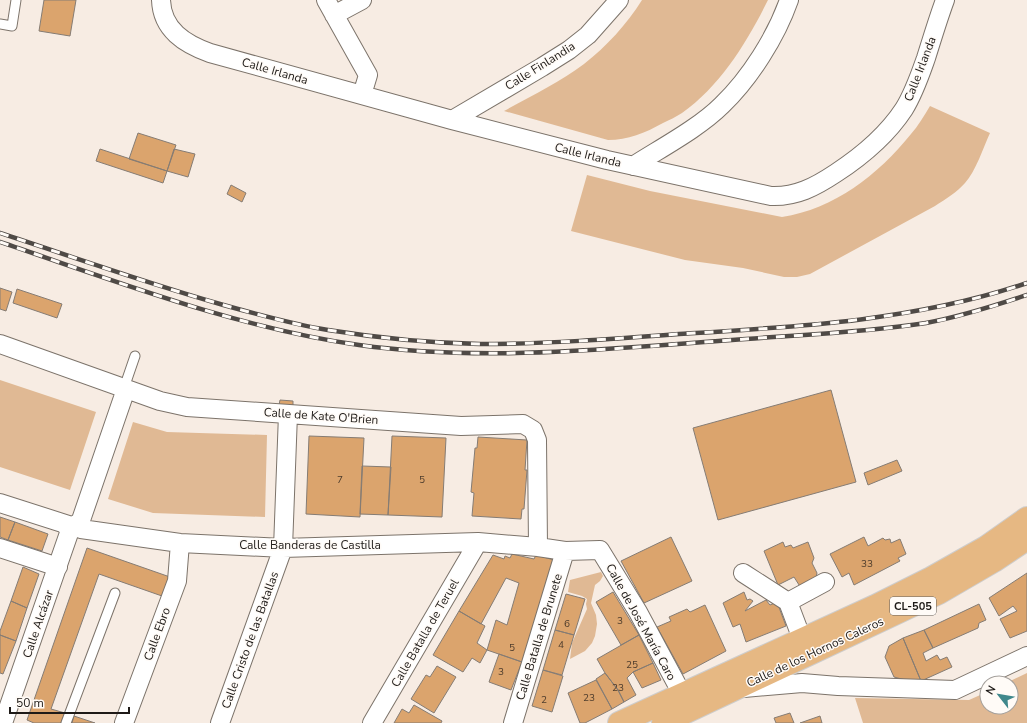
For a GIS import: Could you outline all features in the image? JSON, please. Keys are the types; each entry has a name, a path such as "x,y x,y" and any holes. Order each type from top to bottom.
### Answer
{"main road":[{"name":"Calle de los Hornos Caleros","path":"663,723 734,689 788,655 802,639 875,606 931,578 986,547 1027,518"},
{"name":"Calle de los Hornos Caleros","path":"619,723 682,694 788,655 939,593 994,562 1027,539"}],"street":[{"name":"Calle Irlanda","path":"161,0 164,17 169,26 177,36 198,48 452,120 633,166 771,196 785,196 798,193 828,179 863,155 895,122 905,108 919,78 945,0"},
{"path":"362,0 330,8 368,75 362,95"},
{"name":"Calle Finlandia","path":"452,120 568,50 588,35 619,0"},
{"path":"633,166 699,124 721,106 756,64 785,13 789,0"},
{"name":"Calle de Kate O'Brien","path":"0,344 173,405 461,426 523,424 533,430 536,440 538,546"},
{"path":"69,526 78,523 81,520 125,388"},
{"name":"Calle Cristo de las Batallas","path":"220,723 284,548 288,414"},
{"name":"Calle Banderas de Castilla","path":"0,503 81,529 180,543 284,548 478,542 538,546 565,551 600,550"},
{"name":"Calle Alcázar","path":"3,723 7,687 58,567 69,533 69,526"},
{"name":"Calle Batalla de Teruel","path":"372,723 478,542"},
{"name":"Calle Ebro","path":"124,723 177,581 180,543"},
{"path":"0,548 58,567"},
{"name":"Calle de José María Caro","path":"600,550 638,612 682,694"},
{"name":"Calle Batalla de Brunete","path":"513,723 565,551"},
{"path":"744,573 788,602 824,582"},
{"name":"Calle de los Hornos Caleros","path":"788,602 802,639"},
{"path":"788,655 802,682"},
{"path":"734,689 802,682 838,686 955,690 1027,656"}],"lane":[{"path":"0,24 12,26 16,0"},
{"path":"125,388 135,356"},
{"path":"66,723 115,593"}],"shaded area":[{"path":"642,0 768,0 742,47 721,76 709,89 682,113 643,133 622,139 608,140 504,111 555,83 584,64 616,35"},
{"path":"930,106 990,133 976,166 969,178 955,192 935,206 810,274 797,277 784,277 743,268 685,260 571,231 587,175 650,191 782,217 801,213 837,198 854,188 869,176 898,149 916,128"},
{"path":"0,380 96,412 70,490 0,467"},
{"path":"133,422 167,432 267,435 265,517 153,513 108,499"},
{"path":"601,572 603,576 595,585 591,603 596,615 597,624 595,636 592,643 585,651 570,659 572,643 587,609 587,599 568,592 570,580"},
{"path":"1027,673 1027,723 863,723 855,698 969,700 979,696 979,715 1019,715 1019,677"}],"building":[{"path":"44,0 76,0 70,36 39,31"},
{"path":"138,133 176,145 167,171 129,159"},
{"path":"100,149 167,171 163,183 96,161"},
{"path":"174,149 195,154 188,177 167,171"},
{"path":"231,185 246,193 242,202 227,194"},
{"path":"0,288 12,292 6,311 0,309"},
{"path":"17,289 62,304 57,318 13,303"},
{"path":"831,390 856,482 718,520 693,428"},
{"path":"280,400 293,401 293,406 279,405"},
{"path":"309,436 364,438 360,517 306,514"},
{"path":"392,436 446,438 442,517 388,515"},
{"path":"478,437 527,440 525,470 527,470 524,509 522,509 521,519 472,516 474,493 471,492 475,448 477,448"},
{"path":"897,460 902,471 868,485 864,473"},
{"path":"362,466 391,467 388,515 360,514"},
{"path":"0,517 15,522 8,540 0,537"},
{"path":"15,522 48,534 42,551 8,540"},
{"path":"671,537 692,581 644,603 621,561"},
{"path":"864,537 868,546 883,538 885,540 890,539 891,543 900,539 906,554 898,558 900,561 854,585 849,573 842,577 830,554"},
{"path":"783,542 785,547 791,545 793,548 808,542 814,558 812,563 817,573 815,582 801,588 794,577 778,585 764,551"},
{"path":"87,548 170,577 162,596 99,574 51,709 65,713 61,723 34,723 27,720"},
{"path":"512,554 534,559 536,555 554,560 522,662 487,650 496,620 507,625 519,583 506,578 481,624 459,611 493,555 504,559 505,556 510,558"},
{"path":"23,567 39,574 27,608 11,601"},
{"path":"1027,573 1027,631 1010,638 1000,619 1017,611 1013,606 999,616 989,598"},
{"path":"613,592 639,635 621,645 596,602"},
{"path":"744,592 747,600 750,599 753,601 745,611 766,600 770,605 777,602 786,626 746,642 740,624 733,627 723,603"},
{"path":"566,594 585,599 574,635 555,630"},
{"path":"11,601 27,608 16,641 0,635 0,631"},
{"path":"979,604 986,620 979,623 978,628 933,648 924,630"},
{"path":"705,605 726,651 683,674 657,627 671,621 669,617 687,609 690,612"},
{"path":"459,611 485,626 477,643 487,650 480,663 472,658 463,672 433,655"},
{"path":"555,630 574,635 562,675 543,670"},
{"path":"924,630 933,648 923,653 926,661 937,655 940,660 947,657 952,667 921,681 903,638"},
{"path":"0,635 16,641 3,674 0,673"},
{"path":"639,635 653,663 633,672 627,678 636,695 624,702 618,690 605,673 597,659"},
{"path":"903,638 921,681 913,682 894,677 885,657 889,646"},
{"path":"499,654 522,662 511,690 489,682"},
{"path":"653,663 661,680 642,688 633,672"},
{"path":"437,666 456,677 434,713 411,699 426,675 430,677"},
{"path":"543,670 563,676 552,712 532,706"},
{"path":"605,673 618,690 624,702 612,709 596,679"},
{"path":"596,680 612,709 585,723 580,723 568,693"},
{"path":"414,705 442,721 441,723 394,723 402,709 409,713"},
{"path":"790,713 794,723 776,723 774,718"},
{"path":"74,716 95,723 72,723"},
{"path":"820,716 822,723 800,723"}],"railway":[{"path":"0,233 110,270 220,304 314,328 385,338 442,343 505,344 555,342 811,325 899,314 942,306 985,296 1027,283"},
{"path":"0,242 177,302 268,327 359,345 451,353 592,350 877,329 926,323 951,318 1027,295"}]}
